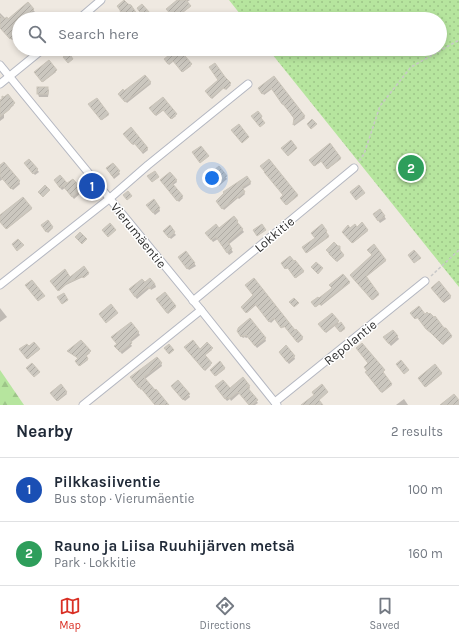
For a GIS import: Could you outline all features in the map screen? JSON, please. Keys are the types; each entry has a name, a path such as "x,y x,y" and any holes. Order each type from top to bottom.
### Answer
{"street":[{"path":"85,12 93,3 101,0"},
{"path":"0,84 35,56"},
{"name":"Vierumäentie","path":"0,65 276,404"},
{"path":"0,285 109,199 148,165 248,84"},
{"name":"Lokkitie","path":"193,301 354,168"},
{"name":"Repolantie","path":"276,404 425,281"},
{"path":"83,405 201,310"}],"path":[{"path":"447,47 459,40"},
{"path":"354,168 364,154 380,106 411,67 431,56"},
{"path":"425,281 459,250"}],"green space":[{"path":"229,0 459,0 459,287 274,56 447,56 447,12 238,12"},
{"path":"0,370 24,405 0,405"}],"building":[{"path":"124,0 131,5 136,12 120,12 117,6"},
{"path":"177,0 186,0 191,6 183,12 169,12 166,9"},
{"path":"28,2 34,9 31,12 16,12"},
{"path":"142,4 149,12 140,12 137,8"},
{"path":"0,15 4,19 7,17 8,19 12,16 12,37 10,39 0,28"},
{"path":"71,56 73,59 68,63 63,57"},
{"path":"168,56 185,56 192,64 182,72 173,61 168,64 164,59"},
{"path":"49,60 57,70 42,82 34,72"},
{"path":"215,63 231,83 211,98 205,91 218,80 209,67"},
{"path":"145,75 151,82 125,102 118,94 123,89 124,91"},
{"path":"274,76 305,116 293,125 294,118 271,88 262,94 258,88"},
{"path":"37,87 48,87 48,94 37,94"},
{"path":"8,94 15,103 0,117 0,100 2,99 2,96 4,97"},
{"path":"163,97 177,114 171,119 163,110 155,115 149,108"},
{"path":"97,98 109,114 101,120 88,104"},
{"path":"258,111 265,123 260,127 251,116"},
{"path":"312,119 317,124 311,129 307,124"},
{"path":"239,124 249,137 242,143 231,130"},
{"path":"131,127 148,148 142,152 123,134"},
{"path":"291,140 297,148 288,156 281,148"},
{"path":"330,143 341,158 327,169 321,161 314,166 309,160"},
{"path":"201,146 209,156 200,163 192,152"},
{"path":"29,159 38,169 33,174 24,163"},
{"path":"269,159 298,195 286,205 280,198 283,195 260,166"},
{"path":"4,162 20,181 11,189 0,176 0,165"},
{"path":"113,163 120,171 113,177 106,168"},
{"path":"219,166 227,176 217,184 214,179 212,180 208,175"},
{"path":"155,171 159,177 152,182 147,176"},
{"path":"170,172 177,180 172,183 183,196 177,201 160,180"},
{"path":"60,175 67,183 60,188 54,180"},
{"path":"247,176 251,182 242,187 245,192 222,209 216,201 224,193 223,192"},
{"path":"73,179 82,189 72,197 63,186"},
{"path":"45,185 50,190 43,197 38,192"},
{"path":"359,185 365,193 356,200 350,192"},
{"path":"128,191 132,196 127,200 123,195"},
{"path":"23,197 32,208 6,229 0,222 0,215"},
{"path":"154,199 160,208 153,213 146,205"},
{"path":"380,209 385,216 378,221 373,214"},
{"path":"234,216 243,229 228,242 232,249 227,253 216,237 211,240 205,233 216,224 219,228"},
{"path":"48,220 53,227 46,232 41,225"},
{"path":"362,222 368,230 352,243 342,232 348,225 350,228 355,224 357,227"},
{"path":"110,223 116,230 108,237 102,230"},
{"path":"262,224 266,230 257,236 253,230"},
{"path":"322,224 329,236 306,253 302,247 315,238 311,233"},
{"path":"170,225 175,232 169,238 163,231"},
{"path":"80,232 87,239 82,244 75,237"},
{"path":"18,239 24,245 17,251 12,244"},
{"path":"334,242 340,246 340,250 344,255 336,261 326,250"},
{"path":"374,244 386,260 366,276 379,294 372,300 350,275 372,255 367,250"},
{"path":"414,250 421,258 414,263 408,255"},
{"path":"186,251 195,263 187,269 178,257"},
{"path":"290,256 304,271 295,278 287,267 285,269 281,263"},
{"path":"316,262 323,268 318,274 311,267"},
{"path":"84,266 89,273 83,278 82,276 66,284 58,291 50,281 65,269 70,277"},
{"path":"343,274 350,282 320,305 319,304 315,307 311,302 332,288 329,285"},
{"path":"150,278 155,284 149,289 148,287 135,297 129,289 142,279 145,282"},
{"path":"254,278 295,330 296,329 303,337 297,342 284,326 281,328 274,318 269,322 255,304 246,313 241,307 253,295 245,285"},
{"path":"32,280 45,296 38,301 25,285"},
{"path":"439,281 451,296 443,302 431,288"},
{"path":"165,292 176,306 167,313 156,299"},
{"path":"64,293 68,300 62,304 57,297"},
{"path":"294,298 299,303 294,307 289,302"},
{"path":"111,304 118,313 106,323 99,314"},
{"path":"419,306 425,314 427,312 434,317 435,316 452,336 442,344 426,329 417,317 415,319 410,313"},
{"path":"332,313 339,321 325,332 318,324"},
{"path":"250,318 266,338 255,346 246,335 241,337 237,331 238,328"},
{"path":"131,322 139,332 130,340 132,343 120,352 114,346 117,344 111,337"},
{"path":"341,322 345,328 340,332 335,326"},
{"path":"393,330 398,336 389,344 383,337"},
{"path":"81,340 91,351 86,355 88,359 79,366 75,361 78,358 67,351"},
{"path":"193,340 200,349 207,342 213,348 205,355 212,363 204,370 184,347"},
{"path":"34,342 40,349 27,359 19,349 27,344 29,346"},
{"path":"362,343 385,370 383,372 392,384 381,392 365,372 367,371 364,367 368,363 356,348"},
{"path":"169,344 174,350 169,354 164,348"},
{"path":"286,345 295,356 287,362 279,352"},
{"path":"157,357 162,363 144,377 169,405 155,405 130,377"},
{"path":"401,360 409,370 404,374 396,364"},
{"path":"220,361 225,368 215,376 210,370"},
{"path":"32,363 40,372 34,377 26,368"},
{"path":"435,364 442,373 425,387 418,378"},
{"path":"243,377 250,386 247,387 258,400 252,405 249,405 238,392 229,399 228,397 225,399 215,386 223,380 230,388"},
{"path":"178,380 190,394 183,400 171,386"},
{"path":"61,384 67,392 57,401 50,393"},
{"path":"322,384 328,392 319,400 323,405 301,405 314,395 312,392"},
{"path":"454,394 459,400 459,405 440,405"}],"place":[{"name":"Rauno ja Liisa Ruuhijärven metsä","path":"411,168"},
{"name":"Pilkkasiiventie","path":"92,186"}]}
